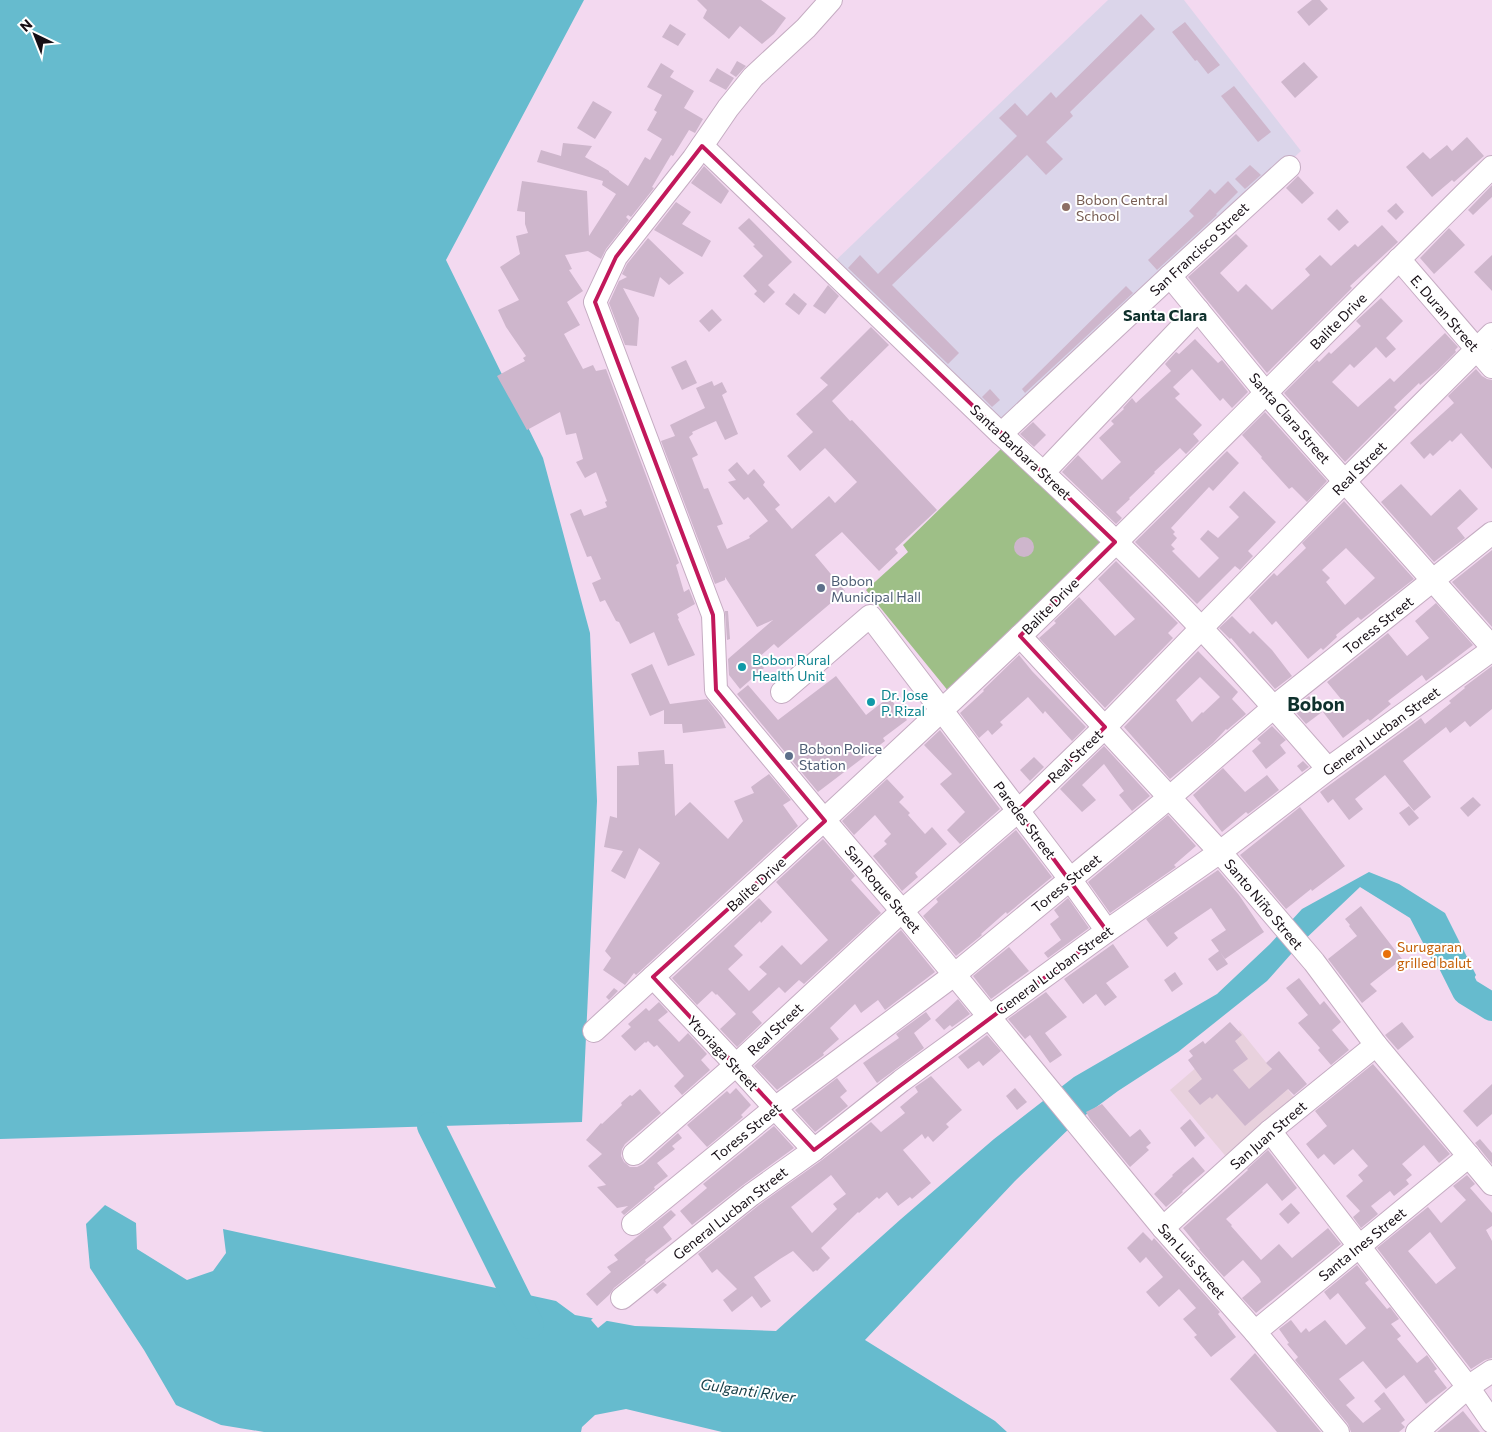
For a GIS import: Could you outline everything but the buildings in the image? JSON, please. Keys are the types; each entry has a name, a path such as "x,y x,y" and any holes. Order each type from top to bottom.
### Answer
{"street":[{"path":"702,146 728,108 753,77 806,28 831,0"},
{"name":"Santa Barbara Street","path":"702,146 1115,542 1202,629 1328,769"},
{"name":"San Roque Street","path":"702,146 616,257 595,302 712,615 716,690 902,911 1048,1089"},
{"name":"Balite Drive","path":"594,1031 825,821 1020,636 1492,166"},
{"name":"San Francisco Street","path":"1001,434 1289,167"},
{"name":"E. Duran Street","path":"1399,259 1484,342 1492,367"},
{"name":"Santa Clara Street","path":"1170,276 1266,393 1492,649"},
{"path":"1043,473 1198,310"},
{"name":"Real Street","path":"634,1154 736,1065 902,911 1018,811 1105,727 1345,481 1484,342"},
{"name":"Toress Street","path":"633,1224 774,1108 954,975 1170,797 1274,707 1492,533"},
{"name":"Paredes Street","path":"782,692 870,616 1107,930"},
{"name":"Santo Niño Street","path":"1020,636 1220,852 1314,962 1376,1045 1492,1184"},
{"name":"General Lucban Street","path":"622,1298 751,1195 814,1150 901,1081 1107,930 1220,852 1328,769 1492,649"},
{"name":"Ytoriaga Street","path":"653,978 814,1150"},
{"name":"San Juan Street","path":"1163,1228 1270,1132 1376,1045"},
{"name":"San Luis Street","path":"1048,1089 1163,1228 1255,1332 1338,1432"},
{"path":"1270,1132 1468,1387 1492,1422"},
{"name":"Santa Ines Street","path":"1255,1332 1469,1156"},
{"path":"1417,1432 1468,1387 1492,1371"}],"highlighted area":[{"path":"702,146 1115,542 1020,636 1105,727 1018,811 1107,931 814,1150 653,977 825,821 716,690 713,615 595,302 616,257"}],"shaded area":[{"name":"Bobon Central School","path":"1108,0 1184,0 1301,151 1002,429 833,263"},
{"path":"1240,1030 1297,1101 1228,1159 1170,1090"}],"green space":[{"path":"1004,446 1104,542 949,692 866,590 908,552 903,545"}],"water":[{"path":"0,0 584,0 446,260 543,458 590,633 597,801 582,1122 0,1139"},
{"path":"1369,872 1399,884 1445,913 1476,975 1466,991 1433,962 1410,918 1360,887 1299,945 1267,981 1178,1052 1118,1091 1076,1122 1015,1181 865,1340 995,1421 1007,1432 722,1432 626,1409 595,1415 582,1427 581,1432 264,1432 221,1425 176,1405 144,1350 90,1268 86,1224 105,1205 136,1223 137,1249 187,1280 213,1271 226,1253 223,1229 556,1301 575,1315 635,1326 776,1331 994,1139 1074,1077 1217,994 1270,944 1302,909"}],"pier":[{"path":"595,1316 609,1319 598,1328 591,1320"}],"waterway":[{"path":"1449,957 1466,991 1492,1007"},
{"name":"Gulganti River","path":"431,1126 530,1325"}],"place":[{"name":"Bobon Central School","path":"1066,207"},
{"name":"Bobon Municipal Hall","path":"821,588"},
{"name":"Bobon Rural Health Unit","path":"742,667"},
{"name":"Dr. Jose P. Rizal","path":"871,702"},
{"name":"Bobon Police Station","path":"789,756"},
{"name":"Surugaran grilled balut","path":"1387,954"}],"district":[{"name":"Santa Clara","path":"1165,314"},
{"name":"Bobon","path":"1316,703"}]}
